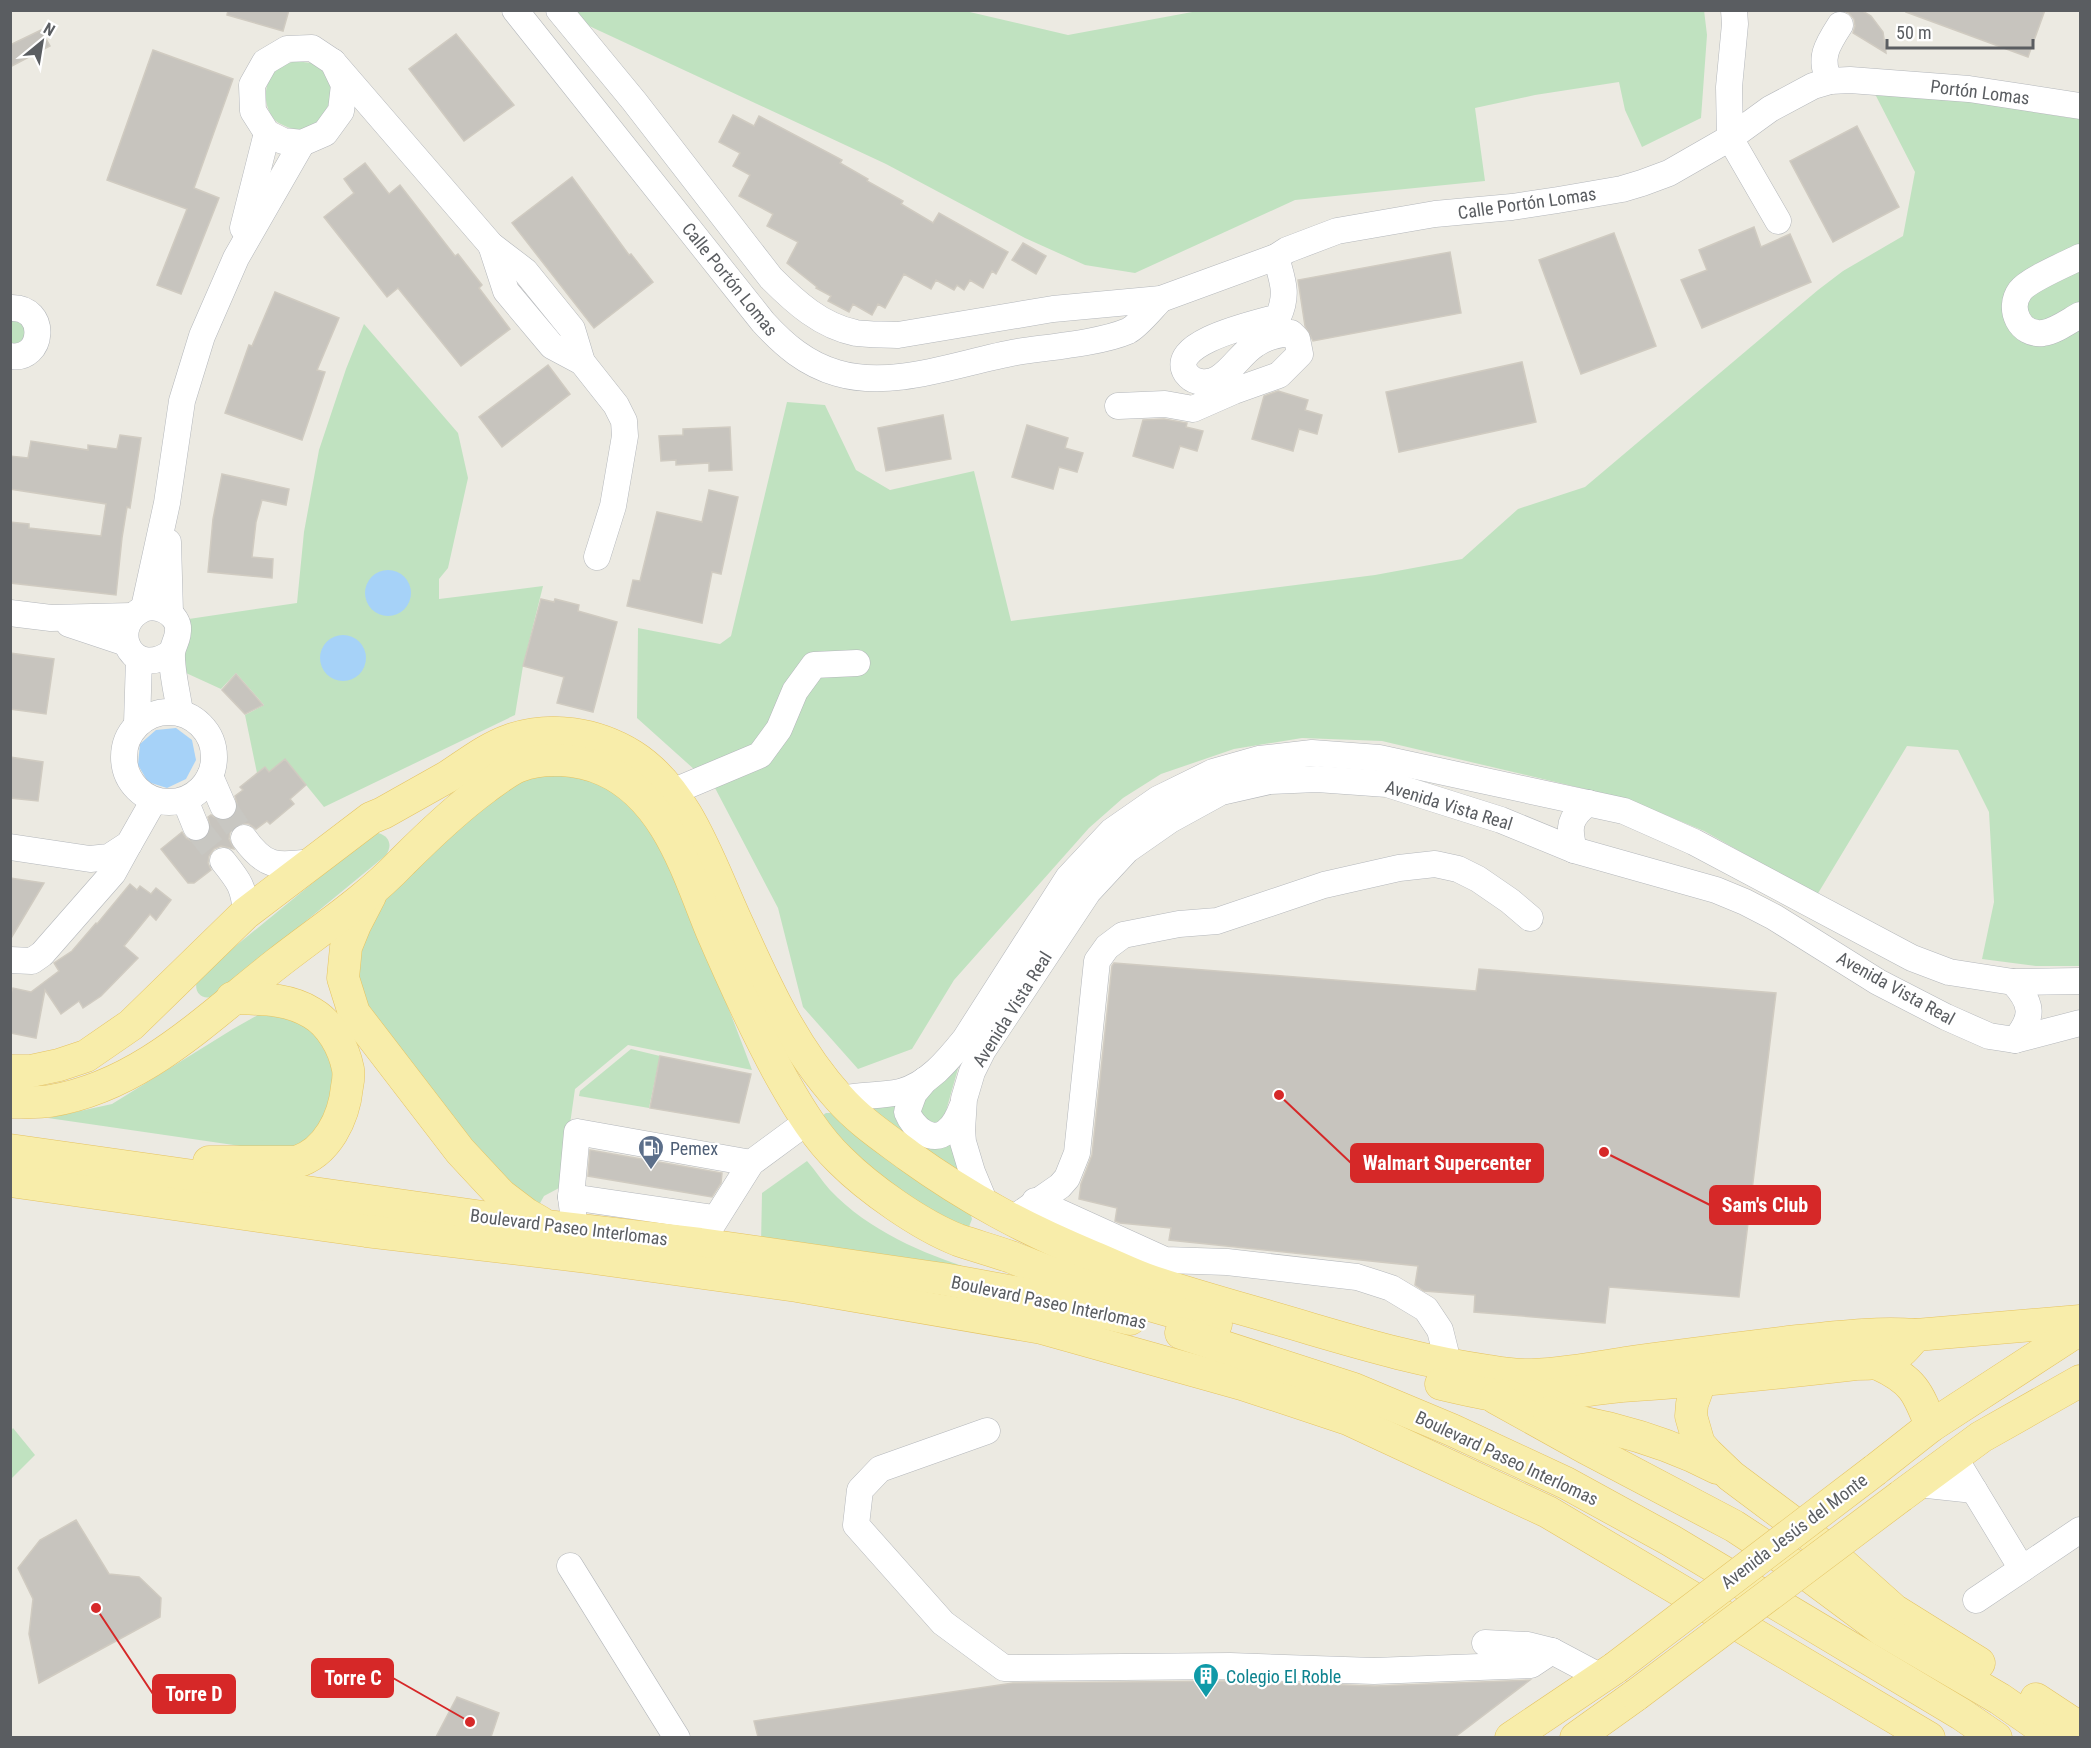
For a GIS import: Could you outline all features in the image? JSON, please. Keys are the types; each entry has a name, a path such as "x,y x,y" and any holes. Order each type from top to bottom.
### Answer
{"main road":[{"path":"10,1071 32,1071 86,1056 131,1025 246,913 371,818 509,740 534,734 558,732 586,736 612,745 636,758 663,781 672,792 684,810 788,1028 812,1065 859,1118 951,1186 1011,1210 1068,1247 1150,1281 1368,1346 1449,1366 1521,1375 1555,1374 1711,1351 1855,1335 1890,1333 1916,1335 2080,1321"},
{"path":"10,1102 46,1102 77,1096 107,1085 158,1058 183,1041 232,998 375,887 457,809 501,776 519,766 536,762 565,761 604,770 624,782 647,802 667,828 736,990 774,1064 808,1121 841,1162 924,1223 958,1239 1081,1284 1361,1367 1505,1396 1556,1395 1602,1388 1878,1364 1898,1356 1916,1335"},
{"path":"383,813 402,821 408,827 413,842 410,853"},
{"path":"375,887 346,947 343,978 354,1013 460,1151 501,1195 526,1214 560,1227"},
{"path":"176,982 205,1021"},
{"path":"75,1160 296,1162 308,1158 325,1143 339,1120 345,1102 349,1071 331,1029 314,1013 293,1003 268,999 232,998"},
{"path":"808,1121 840,1099"},
{"name":"Boulevard Paseo Interlomas","path":"10,1150 560,1227 707,1231 1025,1294 1137,1320 1241,1351 1354,1389 1452,1430 1566,1483 1660,1534 1996,1737"},
{"name":"Boulevard Paseo Interlomas","path":"10,1181 366,1232 588,1257 797,1286 949,1311 1042,1328 1242,1384 1348,1419 1548,1512 1929,1737"},
{"path":"10,1203 145,1199"},
{"path":"975,1245 1011,1210"},
{"name":"Avenida Jesús del Monte","path":"1511,1737 1608,1673 1931,1426 2080,1329"},
{"path":"1711,1351 1692,1404 1693,1429 1699,1444 1731,1476 1810,1535 1894,1610 2080,1728"},
{"path":"1878,1364 1897,1372 1910,1384 1920,1398 1931,1426 1968,1420 2068,1369 2080,1367"},
{"path":"1449,1366 1583,1436 1734,1526 1804,1572 1882,1629 2000,1699 2056,1737"},
{"name":"Avenida Jesús del Monte","path":"1589,1733 1636,1695 1981,1437 2080,1381"},
{"path":"1583,1436 1588,1406 1602,1388"},
{"path":"1583,1436 1612,1429 1697,1458 1731,1476"}],"street":[{"name":"Calle Portón Lomas","path":"515,10 763,322 786,346 812,363 838,373 873,378 922,374 1004,354 1103,338 1131,330 1161,299"},
{"name":"Calle Portón Lomas","path":"559,10 634,101 771,278 796,303 816,317 838,328 856,333 898,334 1033,311 1161,299 1337,231 1435,214 1512,207 1622,189 1670,172 1730,138 1770,109 1813,86 1830,81 1879,82"},
{"path":"1734,10 1735,24 1729,87 1730,138 1778,221"},
{"path":"1830,81 1824,69 1824,54 1840,26"},
{"path":"399,138 380,126 349,121 302,143 283,141 267,133 253,111 252,85 265,62 287,48 312,48 333,62 399,138 491,245 525,271 572,329 582,362 616,405 624,421 625,436 613,506 597,557"},
{"path":"325,132 341,111 343,94 344,85 333,62"},
{"name":"Portón Lomas","path":"1879,82 1969,90 2080,106"},
{"path":"236,258 267,133"},
{"path":"137,724 133,651 126,629 138,612 167,503 182,401 202,336 236,258 302,143"},
{"path":"1118,406 1165,404 1193,409 1279,375 1300,354 1297,339 1291,333 1280,334 1255,344 1216,381 1205,383 1195,381 1188,376 1183,367 1185,356 1191,349 1205,341 1278,317 1285,291 1276,256"},
{"path":"2080,257 2026,285 2016,298 2014,307 2015,315 2025,329 2040,333 2049,332 2080,315"},
{"path":"10,308 29,312 36,322 39,333 35,345 27,354 10,356"},
{"path":"1218,336 1235,363"},
{"path":"167,503 170,613"},
{"path":"10,614 51,618 138,612 158,607 170,613 178,624 178,639 172,652 162,659 150,661 133,651 51,618"},
{"path":"172,652 180,713"},
{"path":"672,792 760,755 779,729 795,691 814,665 857,663"},
{"path":"157,712 180,713 200,724 212,743 214,766 200,790 185,800 164,802 154,800 142,794 132,785 123,760 124,747 128,734 137,724 157,712"},
{"name":"Avenida Vista Real","path":"840,1099 903,1091 925,1080 949,1060 965,1039 1068,878 1112,831 1158,799 1213,772 1259,759 1312,753 1379,758 1624,811 1694,842 1912,958 1949,972 2013,982 2080,981"},
{"path":"210,776 223,806"},
{"name":"Avenida Vista Real","path":"1011,1210 972,1172 963,1142 964,1099 972,1072 983,1050 1088,892 1128,850 1170,820 1221,792 1270,781 1317,779 1387,784 1501,820 1574,850 1716,890 1774,917 1878,982 1989,1036 2014,1040 2080,1023"},
{"path":"10,960 32,961 42,954 114,873 154,800"},
{"path":"185,800 196,827"},
{"path":"1574,850 1570,835 1571,824 1576,812 1588,803"},
{"path":"244,838 261,859 281,866 312,862"},
{"path":"10,847 90,859 109,857 129,844"},
{"path":"223,861 237,878 244,892 246,913"},
{"path":"1011,1210 1060,1186 1073,1166 1077,1153 1097,962 1107,947 1123,935 1179,924 1217,921 1324,885 1399,867 1435,864 1458,869 1478,879 1530,918"},
{"path":"2013,982 2025,996 2029,1010 2027,1026 2014,1040"},
{"path":"925,1080 915,1093 907,1113 917,1130 936,1136 946,1133 954,1124 964,1099"},
{"path":"571,1197 707,1231 751,1162 808,1121"},
{"path":"560,1227 571,1197 577,1132 751,1162"},
{"path":"1011,1210 1165,1260 1227,1262 1356,1277 1391,1288 1426,1309 1440,1330 1449,1366"},
{"path":"987,1431 880,1469 860,1490 856,1525 943,1623 1004,1668 1230,1666 1374,1671 1531,1665 1552,1652"},
{"path":"1954,1457 2022,1569"},
{"path":"1909,1490 1974,1490"},
{"path":"1976,1600 2022,1569 2077,1538"},
{"path":"570,1566 677,1737"},
{"path":"1485,1643 1528,1645 1608,1673"}],"green space":[{"path":"961,10 1068,35 1203,10 1704,10 1707,35 1701,118 1642,147 1625,110 1619,82 1535,95 1475,108 1485,181 1295,200 1135,273 1085,265 1025,238 886,164 587,25 576,11"},
{"path":"295,61 314,64 325,73 330,84 331,96 320,119 310,126 298,129 285,126 275,120 267,107 266,100 267,86 273,74 282,66"},
{"path":"1875,94 1967,101 2071,118 2080,97 2080,966 2036,966 1982,959 1994,902 1989,812 1958,750 1907,746 1817,895 1704,831 1627,799 1382,741 1302,738 1234,749 1161,774 1123,798 1089,828 954,980 912,1049 858,1069 803,1007 778,908 715,788 637,718 638,628 720,644 731,636 787,402 825,405 856,470 890,490 974,471 1011,621 1375,575 1462,559 1518,509 1585,487 1818,290 1843,271 1903,236 1915,172"},
{"path":"11,320 22,321 24,325 25,333 19,343 11,343"},
{"path":"364,324 458,433 468,478 448,568 439,579 439,599 543,586 523,666 515,715 324,807 285,759 269,772 265,767 257,773 245,715 264,705 236,673 221,689 186,673 182,620 297,603 304,532 319,450 346,369"},
{"path":"556,773 595,782 609,789 632,806 645,822 675,876 752,1070 628,1045 575,1089 559,1188 544,1196 539,1205 496,1176 360,1009 353,949 383,898 466,819 521,778"},
{"path":"378,833 389,842 389,849 385,856 216,995 206,997 199,994 196,986 199,976 370,836"},
{"path":"265,1011 291,1014 322,1041 337,1079 335,1105 306,1147 282,1152 48,1118 112,1104"},
{"path":"631,1049 660,1056 649,1108 579,1096 580,1091"},
{"path":"961,1058 944,1118 936,1123 921,1120 916,1100"},
{"path":"902,1102 950,1138 964,1177 866,1107"},
{"path":"826,1113 833,1113 970,1212 972,1219 967,1232 920,1219 819,1118"},
{"path":"807,1161 845,1205 879,1229 916,1248 974,1270 761,1244 762,1193"},
{"path":"13,1428 35,1455 11,1479 11,1431"}],"water":[{"path":"388,570 404,577 411,593 404,609 388,616 372,609 365,593 372,577"},
{"path":"343,635 359,642 366,658 359,674 343,681 327,674 320,658 327,642"},
{"path":"176,728 192,740 196,760 186,779 167,788 148,782 138,765 140,744 156,730"}],"building":[{"path":"228,10 289,10 283,31 227,15"},
{"path":"1842,10 1861,10 1871,16 1883,32 1886,53 1853,33 1854,19"},
{"path":"1907,10 2045,10 2028,57 1906,12"},
{"path":"41,30 50,46 10,67 10,45"},
{"path":"456,34 514,105 464,141 409,69"},
{"path":"153,50 233,79 194,188 219,198 181,294 157,285 187,209 107,180"},
{"path":"733,115 754,126 759,116 842,160 840,163 903,201 901,204 933,223 939,213 1008,252 996,274 992,271 983,288 970,280 964,290 957,285 954,290 936,280 931,289 904,274 885,308 878,304 872,315 853,304 849,312 828,301 831,296 816,288 787,263 798,242 767,226 773,214 739,196 750,175 733,166 740,153 719,142"},
{"path":"1857,126 1899,207 1833,242 1790,161"},
{"path":"365,163 389,194 400,185 455,256 458,254 482,285 479,288 510,329 461,366 398,288 387,297 324,217 354,193 344,179"},
{"path":"572,177 629,255 631,254 653,282 594,328 512,223"},
{"path":"1754,227 1761,247 1790,234 1811,282 1702,328 1681,280 1707,270 1699,250"},
{"path":"1614,233 1656,346 1581,374 1539,260"},
{"path":"1023,243 1046,256 1036,274 1012,260"},
{"path":"1450,252 1461,313 1313,341 1305,326 1298,280"},
{"path":"275,292 339,318 317,370 325,372 302,440 225,413 249,345 252,346"},
{"path":"1522,362 1536,422 1399,452 1386,392"},
{"path":"548,365 570,394 502,447 479,417"},
{"path":"1278,391 1308,400 1305,410 1322,415 1317,434 1299,429 1293,451 1252,439 1264,396"},
{"path":"943,415 951,459 886,471 878,428"},
{"path":"1164,419 1187,423 1186,427 1203,431 1197,451 1180,446 1173,468 1133,456 1143,420"},
{"path":"1027,425 1068,438 1065,448 1083,453 1077,472 1059,467 1053,489 1012,477"},
{"path":"730,427 732,470 709,471 709,463 676,465 676,460 661,461 659,436 683,435 683,429"},
{"path":"120,435 141,438 130,508 127,507 122,538 116,595 10,583 10,522 29,524 29,528 101,536 106,504 10,489 10,456 28,458 31,441 88,450 88,445 117,449"},
{"path":"222,474 289,489 286,505 262,500 256,522 252,557 273,559 272,578 208,572 213,519"},
{"path":"709,490 738,497 721,574 712,572 702,623 627,606 633,580 640,581 657,512 702,522"},
{"path":"541,599 554,602 555,599 579,605 578,611 617,622 593,712 557,703 564,677 523,666"},
{"path":"10,653 54,659 46,714 10,709"},
{"path":"236,674 263,705 245,714 222,690"},
{"path":"10,757 43,762 38,801 10,798"},
{"path":"285,759 306,785 290,799 294,804 270,824 267,821 256,829 249,824 241,823 235,826 230,832 229,839 234,849 221,846 214,849 209,856 208,863 211,870 194,883 188,883 161,849 182,832 193,842 202,841 211,830 208,817 211,815 221,821 235,815 238,808 235,796 243,790 240,787 265,767 269,772"},
{"path":"10,878 44,883 10,940"},
{"path":"130,884 137,890 140,886 151,894 156,888 171,900 156,920 150,914 124,946 138,958 101,996 83,1008 79,1001 61,1014 45,990 36,1038 10,1033 10,996 13,988 31,992 59,971 54,963 72,951"},
{"path":"1114,963 1476,991 1479,969 1776,993 1739,1297 1609,1287 1605,1323 1474,1312 1475,1295 1424,1291 1415,1285 1418,1266 1169,1240 1171,1228 1115,1221 1117,1208 1079,1199 1081,1184 1092,1155"},
{"path":"660,1056 751,1074 739,1123 650,1108"},
{"name":"Pemex","path":"590,1150 722,1173 721,1183 712,1197 588,1176"},
{"path":"76,1520 109,1574 139,1577 161,1598 160,1617 39,1683 29,1634 33,1599 18,1568 40,1540"},
{"name":"Colegio El Roble","path":"1530,1680 1455,1737 758,1737 754,1721 1013,1683 1230,1681 1375,1686"},
{"path":"457,1697 499,1713 491,1737 436,1737"}],"tunnel":[{"path":"223,806 244,838"},
{"path":"196,827 223,861"}],"place":[{"name":"Walmart Supercenter","path":"1279,1095"},
{"name":"Sam's Club","path":"1604,1152"},
{"name":"Pemex","path":"651,1171"},
{"name":"Torre D","path":"96,1608"},
{"name":"Colegio El Roble","path":"1206,1699"},
{"name":"Torre C","path":"470,1722"}]}
